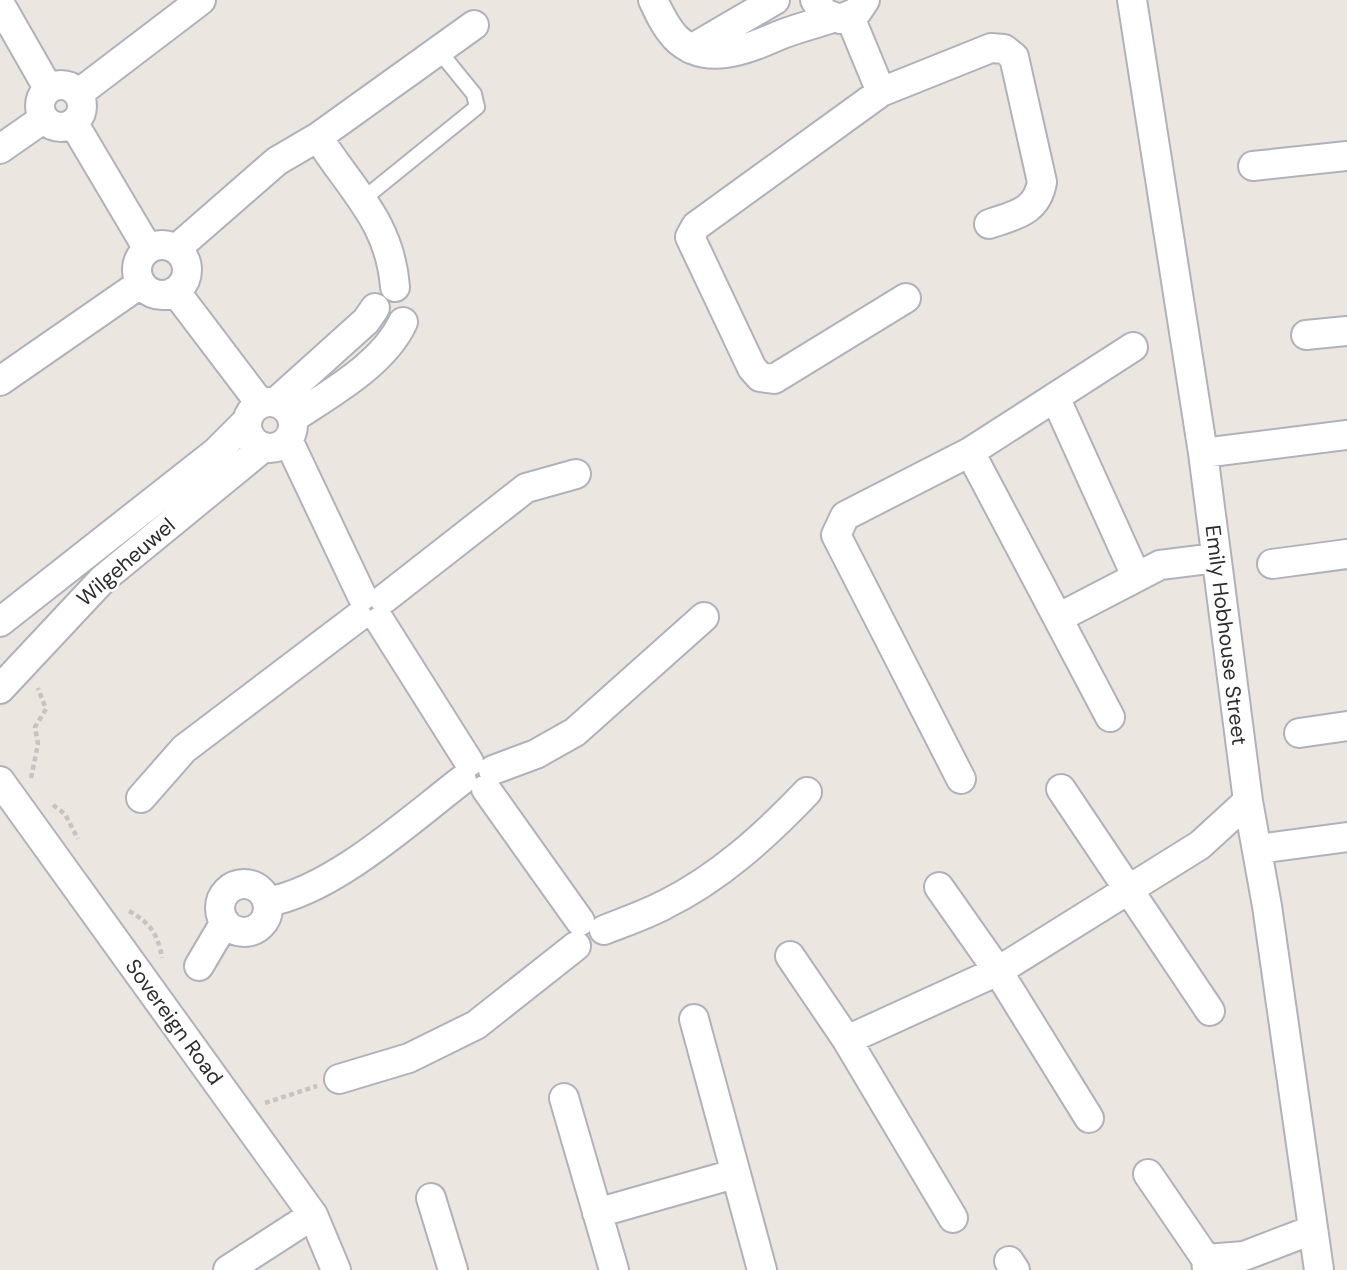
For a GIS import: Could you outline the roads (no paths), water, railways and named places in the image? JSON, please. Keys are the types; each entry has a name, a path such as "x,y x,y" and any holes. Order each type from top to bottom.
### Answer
{"street":[{"path":"79,93 201,0"},
{"path":"653,0 665,25 691,49 735,53 840,9 881,92"},
{"path":"691,49 775,0"},
{"name":"Emily Hobhouse Street","path":"1132,0 1203,453 1248,801 1258,849 1319,1270"},
{"path":"0,4 48,88"},
{"path":"176,249 277,161 318,137 474,25"},
{"path":"906,298 774,379 760,377 752,368 690,237 696,226 881,92 991,48 1004,49 1014,57 1042,182 1040,196 1030,209 989,224"},
{"path":"43,119 58,127 74,124 83,109 79,93 65,85 48,88"},
{"path":"43,119 40,103 48,88"},
{"path":"0,149 43,119"},
{"path":"74,124 148,249"},
{"path":"318,137 362,200 390,247 395,287"},
{"path":"1253,166 1347,156"},
{"path":"157,245 176,249 187,265 187,275 176,291 156,294 140,284 137,265 148,249 157,245"},
{"path":"0,381 140,284"},
{"path":"395,287 408,293 412,312 385,349 351,379 271,422 366,321 382,290 395,287"},
{"path":"176,291 271,422 371,608 478,775 587,932"},
{"path":"375,308 382,321 396,324 403,322"},
{"path":"1306,335 1347,331"},
{"path":"961,779 836,534 845,516 970,452 1133,347"},
{"path":"1055,397 1136,576"},
{"name":"Wilgeheuwel","path":"0,622 216,452 271,422"},
{"name":"Wilgeheuwel","path":"0,689 103,579 271,422"},
{"path":"1203,453 1347,435"},
{"path":"970,452 1110,717"},
{"path":"141,797 184,749 526,488 576,474"},
{"path":"1272,564 1347,554"},
{"path":"1058,618 1160,565 1216,558"},
{"path":"199,966 225,922 220,904 230,889 238,885 256,888 267,902 303,893 478,775 536,754 575,732 704,617"},
{"path":"1299,733 1347,726"},
{"name":"Sovereign Road","path":"0,781 313,1215 335,1270"},
{"path":"1061,789 1131,889 1210,1011"},
{"path":"339,1079 409,1058 476,1025 587,932 664,905 726,866 766,835 807,792"},
{"path":"847,1040 998,971 1200,845 1248,801"},
{"path":"1258,849 1347,837"},
{"path":"939,887 998,971 1089,1118"},
{"path":"790,956 847,1040 953,1218"},
{"path":"694,1019 762,1270"},
{"path":"564,1098 614,1270"},
{"path":"597,1213 734,1174"},
{"path":"1148,1174 1206,1265 1244,1256 1312,1230"},
{"path":"431,1198 453,1270"},
{"path":"228,1270 313,1215"}],"lane":[{"path":"362,200 477,107 474,93 439,51"}]}
